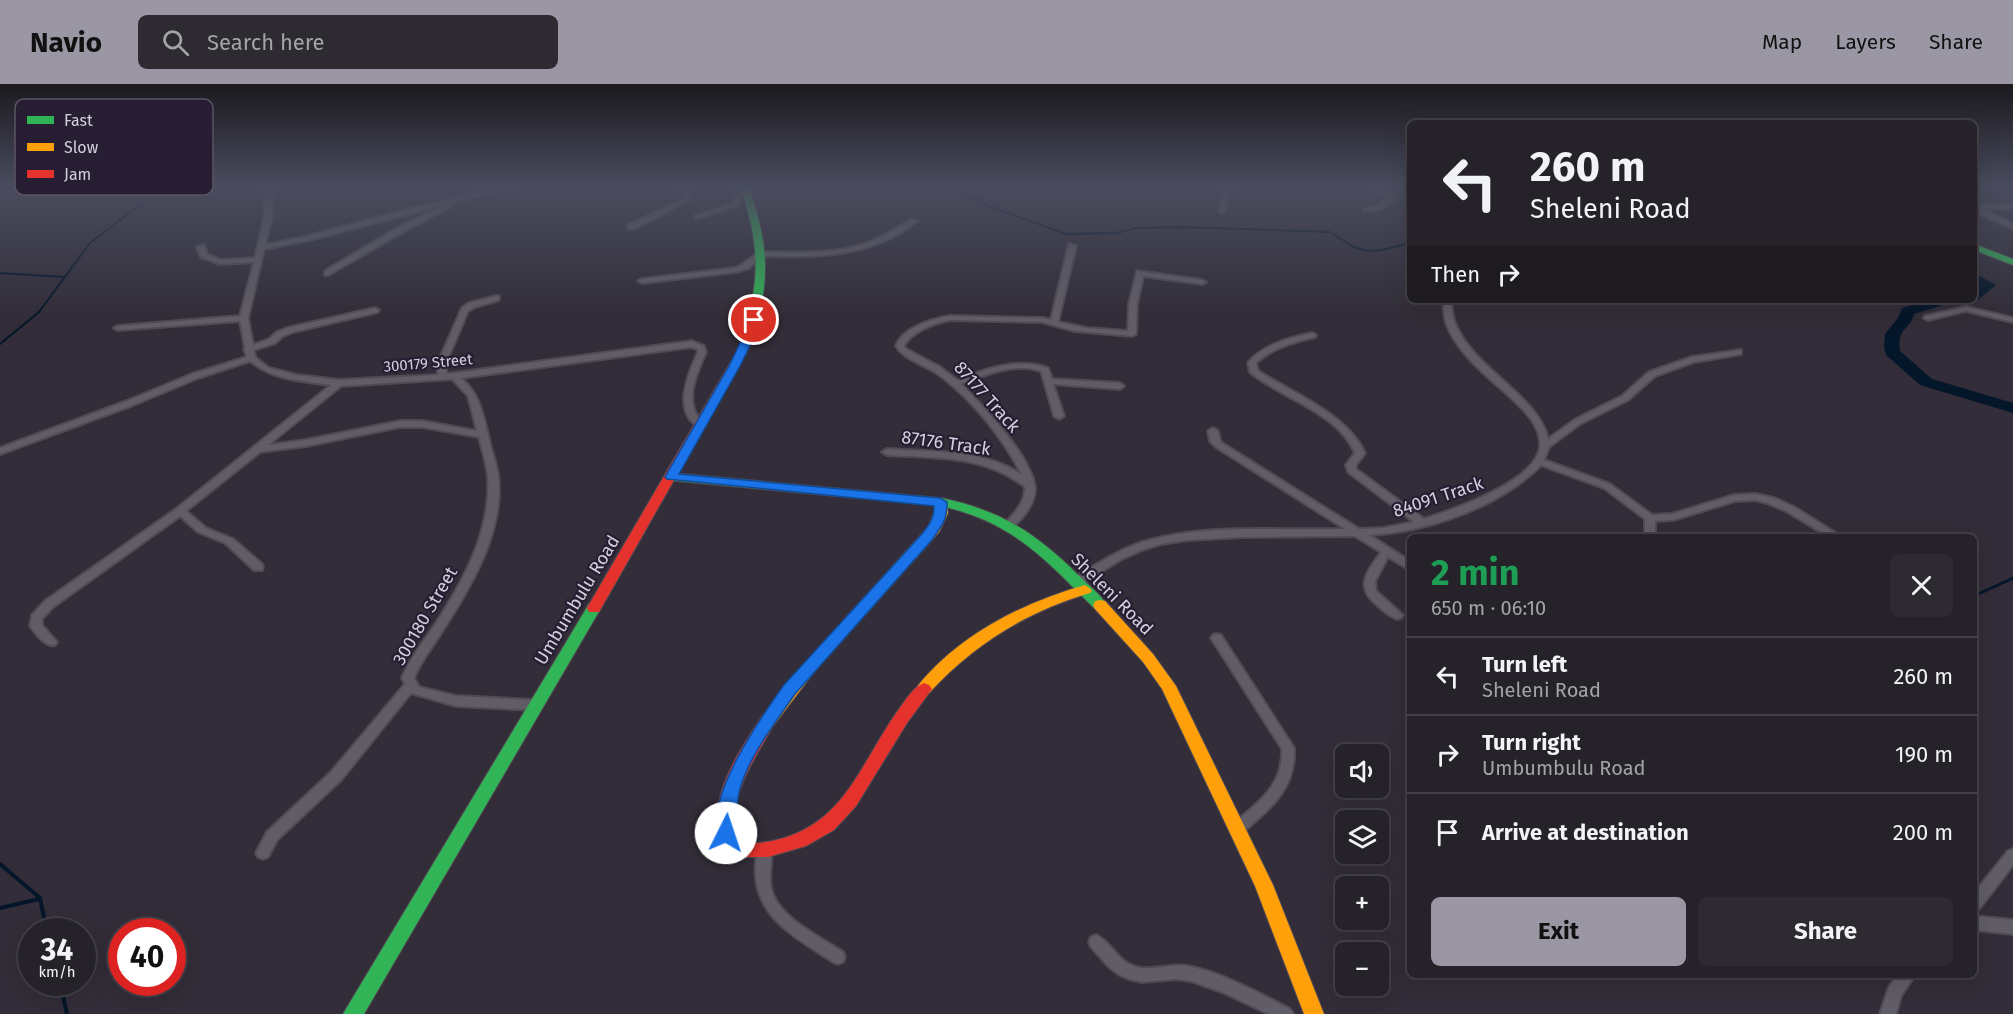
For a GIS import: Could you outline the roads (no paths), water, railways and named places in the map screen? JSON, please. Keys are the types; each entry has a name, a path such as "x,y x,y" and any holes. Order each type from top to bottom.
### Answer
{"street":[{"path":"250,353 244,318 265,228"},
{"path":"260,248 344,228"},
{"path":"328,273 403,228"},
{"name":"Umbumbulu Road","path":"353,1014 671,477 750,333 759,293 761,253 757,228"},
{"path":"642,281 736,270 746,266 761,253 797,254 862,248 898,228"},
{"path":"1072,246 1054,324 1132,334 1133,304 1140,273 1202,282"},
{"path":"201,247 204,255 213,260 229,262 257,260"},
{"path":"1977,249 2013,262"},
{"path":"448,376 441,365 465,310 472,305 496,298"},
{"path":"1448,303 1451,324 1460,342 1520,403 1541,429 1546,445 1577,422 1624,398 1652,374 1692,360 1737,352"},
{"path":"1928,318 1966,309 2013,320"},
{"path":"0,451 130,403 195,376 250,353 290,330 375,310"},
{"path":"118,328 244,318"},
{"name":"87177 Track","path":"1030,490 1029,478 1018,458 956,383 938,369 903,351 900,346 902,341 926,325 950,318 1043,320 1054,324"},
{"path":"1312,334 1280,345 1256,358 1252,363 1254,372 1317,410 1354,440 1360,453 1351,471 1421,522"},
{"name":"300179 Street","path":"250,353 260,367 283,375 339,383 448,376 669,346 696,345 701,348 702,352 690,386 688,406 692,417 701,425"},
{"path":"956,383 992,371 1032,367 1044,369 1059,416"},
{"name":"300180 Street","path":"448,376 474,396 493,476 491,512 485,533 453,607 412,668 408,678 415,690 427,695 456,701 536,705"},
{"path":"1048,381 1120,386"},
{"path":"51,642 36,626 36,618 40,612 180,511 339,383"},
{"path":"258,449 306,443 400,424 422,424 483,435"},
{"path":"1213,431 1215,441 1219,445 1407,564"},
{"name":"84091 Track","path":"1080,586 1131,550 1159,541 1193,537 1385,531 1421,522 1500,494 1519,482 1539,461 1546,445"},
{"name":"87176 Track","path":"887,452 993,465 1012,473 1030,490"},
{"path":"1539,461 1607,486 1650,518 1669,518 1734,498 1755,497 1770,500 1790,509 1832,534"},
{"name":"Sheleni Road","path":"671,477 940,502 968,508 1009,525 1033,541 1139,646 1168,686 1238,828 1286,938 1314,1014"},
{"path":"1009,525 1022,512 1030,490"},
{"path":"940,502 941,513 934,529 790,689 742,765 729,799 726,817 728,841 733,846 744,850 765,850 816,833 840,813 851,800 917,696 963,651 1013,615 1080,586"},
{"path":"180,511 202,530 229,541 258,567"},
{"path":"1650,518 1650,534"},
{"path":"1387,551 1367,585 1371,594 1398,615"},
{"path":"1217,638 1288,748 1290,758 1289,771 1277,792 1238,828"},
{"path":"263,853 272,836 336,776 411,685"},
{"path":"765,850 761,868 762,883 770,906 797,929 838,957"},
{"path":"1977,900 2013,855"},
{"path":"1977,922 2013,927"},
{"path":"1096,942 1119,965 1137,975 1168,971 1188,973 1224,984 1285,1014"},
{"path":"1888,1014 1894,992 1906,978"}],"waterway":[{"path":"0,344 39,312 90,243 109,228"},
{"path":"1050,228 1066,234 1117,233 1134,228"},
{"path":"1223,228 1330,232 1354,247 1368,251 1407,244"},
{"path":"0,273 64,277"},
{"path":"1977,279 1989,285 1977,294"},
{"path":"1935,303 1907,311 1905,320 1897,326 1893,334 1892,352 1926,382 2013,408"},
{"path":"1977,595 2013,578"},
{"path":"0,864 40,898 44,918"},
{"path":"0,908 39,899"},
{"path":"63,996 67,1014"}]}
